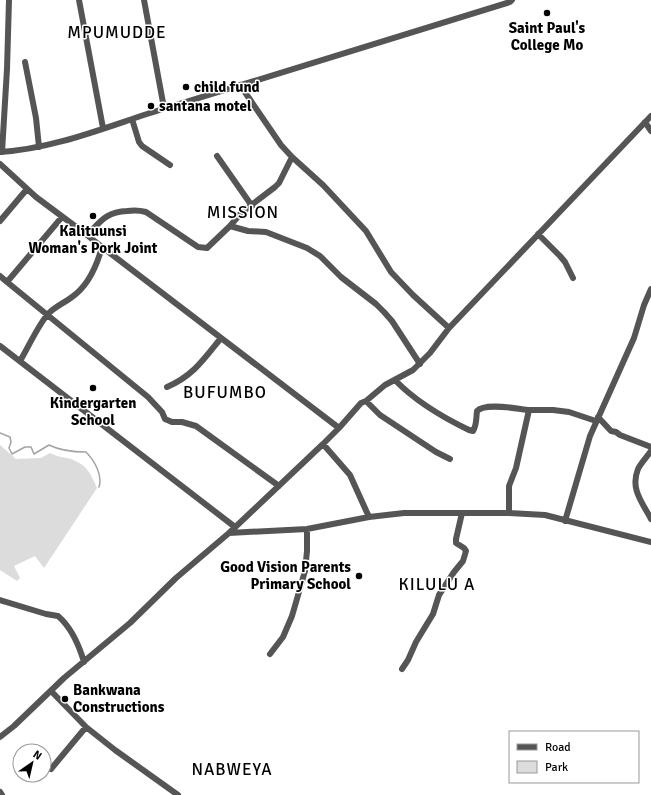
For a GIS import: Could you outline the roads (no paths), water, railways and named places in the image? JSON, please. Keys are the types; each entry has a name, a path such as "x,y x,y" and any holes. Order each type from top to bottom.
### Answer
{"street":[{"path":"9,0 7,68 1,152 39,147 103,128 510,2 512,0"},
{"path":"79,0 103,128"},
{"path":"144,0 164,108"},
{"path":"25,62 36,118 39,147"},
{"path":"240,85 281,145 356,219 366,231 391,272 413,295 449,328"},
{"path":"0,737 130,623 175,580 229,533 323,444 339,428 357,406 366,401 385,385 409,373 420,364 449,328 651,116"},
{"path":"132,119 139,142 142,146 170,165"},
{"path":"645,122 651,131"},
{"path":"217,156 252,206"},
{"path":"88,235 104,217 111,213 139,210 146,212 198,247 208,248 241,214 279,183 292,157"},
{"path":"0,164 27,189 62,217 88,235 339,428"},
{"path":"0,221 27,189"},
{"path":"7,282 62,217"},
{"path":"230,226 248,231 266,232 307,248 320,256 341,277 384,312 420,364"},
{"path":"538,234 560,256 573,278"},
{"path":"20,361 47,315 77,293 96,266 102,247"},
{"path":"0,276 148,397 162,412 165,419 172,422 182,422 196,426 279,486"},
{"path":"565,521 590,436 634,338 644,305 651,289"},
{"path":"167,387 179,382 198,367 221,338"},
{"path":"0,346 235,527"},
{"path":"395,380 414,398 442,416 469,430 473,431 475,429 477,411 482,407 498,406 530,410 553,410 569,412 597,419 610,431 616,432 651,447"},
{"path":"366,401 380,415 436,452 450,459"},
{"path":"509,513 509,486 516,468 530,410"},
{"path":"323,444 350,475 369,517"},
{"path":"651,451 639,469 635,480 635,487 639,500 651,519"},
{"path":"229,533 307,529 369,517 404,513 509,513 545,515 651,542"},
{"path":"402,669 433,614 439,595 463,561 466,551 456,543 462,513"},
{"path":"270,654 283,638 292,616 305,571 307,529"},
{"path":"0,600 46,614 58,616 77,641 84,662"},
{"path":"51,691 86,726 115,750 178,795"},
{"path":"52,767 86,726"}],"waterway":[{"path":"0,433 10,437 11,442 9,448 12,454 25,447 31,447 34,454 49,445 67,451 86,452 92,459 99,473 99,487"}],"place":[{"name":"Saint Paul's College Mo","path":"547,13"},
{"name":"child fund","path":"186,87"},
{"name":"santana motel","path":"151,106"},
{"name":"Kalituunsi Woman's Pork Joint","path":"93,216"},
{"name":"Kindergarten School","path":"93,388"},
{"name":"Good Vision Parents Primary School","path":"359,576"},
{"name":"Bankwana Constructions","path":"65,699"}],"district":[{"name":"MPUMUDDE","path":"117,32"},
{"name":"MISSION","path":"243,212"},
{"name":"BUFUMBO","path":"225,392"},
{"name":"KILULU A","path":"437,584"},
{"name":"NABWEYA","path":"232,769"}]}
